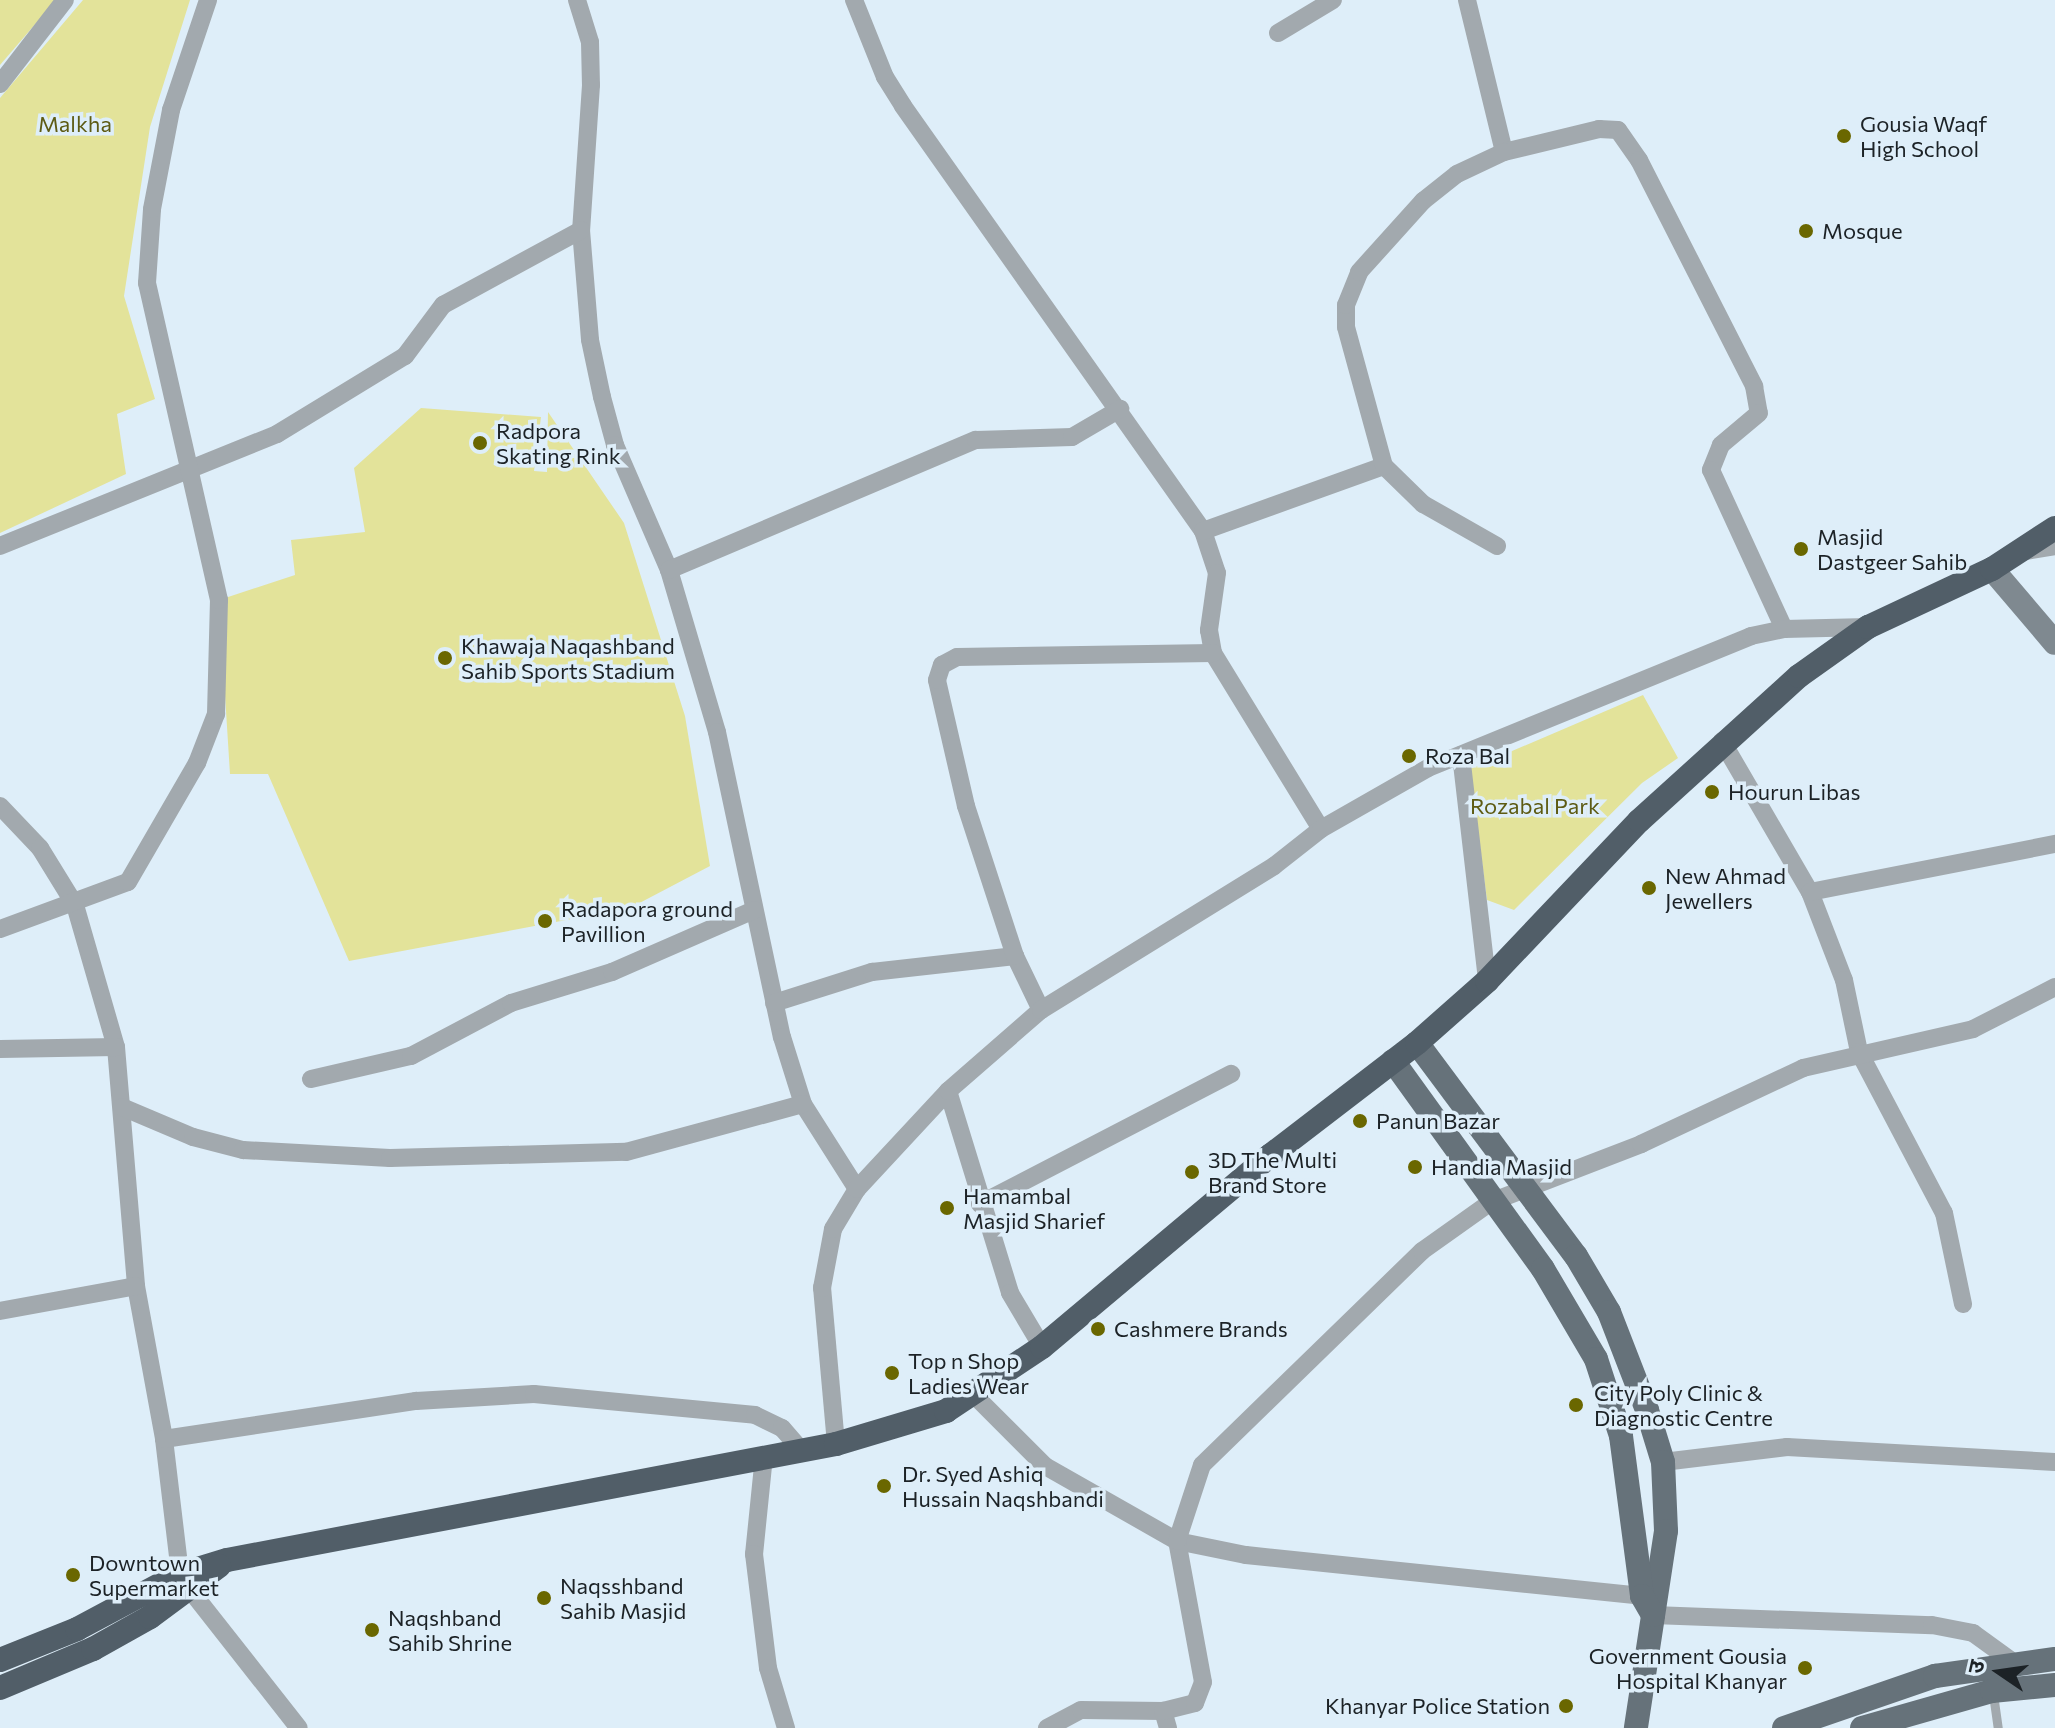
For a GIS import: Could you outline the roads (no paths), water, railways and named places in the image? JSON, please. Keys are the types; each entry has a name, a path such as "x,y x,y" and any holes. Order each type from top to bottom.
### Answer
{"highway":[{"path":"0,1660 185,1582 227,1560 836,1444 921,1421 973,1394 1042,1347 1271,1155 1417,1043 1487,981 1722,741 1809,668 1868,627 1992,569 2055,528"},
{"path":"0,1688 93,1649 185,1582"}],"main road":[{"path":"1417,1043 1576,1256 1609,1312 1631,1360 1663,1462 1666,1531 1648,1605 1636,1728"},
{"path":"1393,1061 1578,1324 1606,1386 1630,1477 1648,1605"},
{"path":"1784,1728 1906,1684 2013,1662 2055,1659"},
{"path":"1862,1728 1887,1724 1992,1691 2055,1687"}],"street":[{"path":"0,84 65,0"},
{"path":"0,929 75,905 128,882 197,763 216,714 219,600 147,283 152,209 171,110 208,0"},
{"path":"854,0 891,87 1203,531 1217,573 1209,630 1213,653 1321,829"},
{"path":"1278,33 1333,0"},
{"path":"1467,0 1504,152"},
{"path":"580,2 590,42 591,85 581,230 590,340 605,409 615,445 669,570 717,732 774,1003 803,1104 857,1189"},
{"path":"1497,546 1423,504 1384,466 1346,327 1351,286 1423,201 1457,174 1504,152 1610,128 1618,130 1639,160 1760,401 1754,422 1721,445 1711,470 1784,629"},
{"path":"0,546 85,508 190,472 277,434 405,356 443,305 581,230"},
{"path":"669,570 976,440 1072,437 1120,409"},
{"path":"1203,531 1384,466"},
{"path":"2019,552 2055,546"},
{"path":"1992,569 2055,643"},
{"path":"836,1444 822,1288 833,1229 857,1189 948,1091 1041,1010 1274,866 1321,829 1398,782 1720,647 1784,629 1868,627"},
{"path":"1041,1010 1015,956 966,806 937,680 942,665 957,657 1213,653"},
{"path":"1722,741 1810,892 1844,980 1859,1052 1944,1213 1963,1304"},
{"path":"1461,755 1487,981"},
{"path":"0,806 40,848 75,905 116,1047 136,1286 164,1439 185,1582 299,1728"},
{"path":"1810,892 2055,844"},
{"path":"311,1079 411,1056 511,1003 612,972 754,910"},
{"path":"774,1003 872,972 1015,956"},
{"path":"1047,1728 1081,1710 1166,1719 1195,1703 1203,1682 1177,1541 1202,1465 1422,1251 1491,1202 1641,1144 1803,1068 1859,1052 1973,1029 2055,987"},
{"path":"0,1049 116,1047"},
{"path":"980,1204 1231,1074"},
{"path":"948,1091 980,1204 1010,1293 1042,1347"},
{"path":"122,1107 193,1137 243,1150 390,1158 626,1152 803,1104"},
{"path":"0,1311 136,1286"},
{"path":"164,1439 416,1401 534,1394 755,1415 782,1428 801,1450"},
{"path":"973,1394 1045,1466 1177,1541 1246,1555 1648,1605 1932,1625 1973,1633 2013,1662"},
{"path":"1663,1462 1787,1447 2055,1462"},
{"path":"764,1456 754,1554 768,1668 786,1728"}],"lane":[{"path":"1992,1691 1998,1728"}],"place":[{"name":"Gousia Waqf High School","path":"1844,136"},
{"name":"Mosque","path":"1806,231"},
{"name":"Radpora Skating Rink","path":"480,443"},
{"name":"Masjid Dastgeer Sahib","path":"1801,549"},
{"name":"Khawaja Naqashband Sahib Sports Stadium","path":"445,658"},
{"name":"Roza Bal","path":"1409,756"},
{"name":"Hourun Libas","path":"1712,792"},
{"name":"New Ahmad Jewellers","path":"1649,888"},
{"name":"Radapora ground Pavillion","path":"545,921"},
{"name":"Panun Bazar","path":"1360,1121"},
{"name":"Handia Masjid","path":"1415,1167"},
{"name":"3D The Multi Brand Store","path":"1192,1172"},
{"name":"Hamambal Masjid Sharief","path":"947,1208"},
{"name":"Cashmere Brands","path":"1098,1329"},
{"name":"Top n Shop Ladies Wear","path":"892,1373"},
{"name":"City Poly Clinic & Diagnostic Centre","path":"1576,1405"},
{"name":"Dr. Syed Ashiq Hussain Naqshbandi","path":"884,1486"},
{"name":"Downtown Supermarket","path":"73,1575"},
{"name":"Naqsshband Sahib Masjid","path":"544,1598"},
{"name":"Naqshband Sahib Shrine","path":"372,1630"},
{"name":"Government Gousia Hospital Khanyar","path":"1805,1668"},
{"name":"Khanyar Police Station","path":"1566,1706"}],"park label":[{"name":"Malkha","path":"75,124"},
{"name":"Rozabal Park","path":"1535,806"}]}
